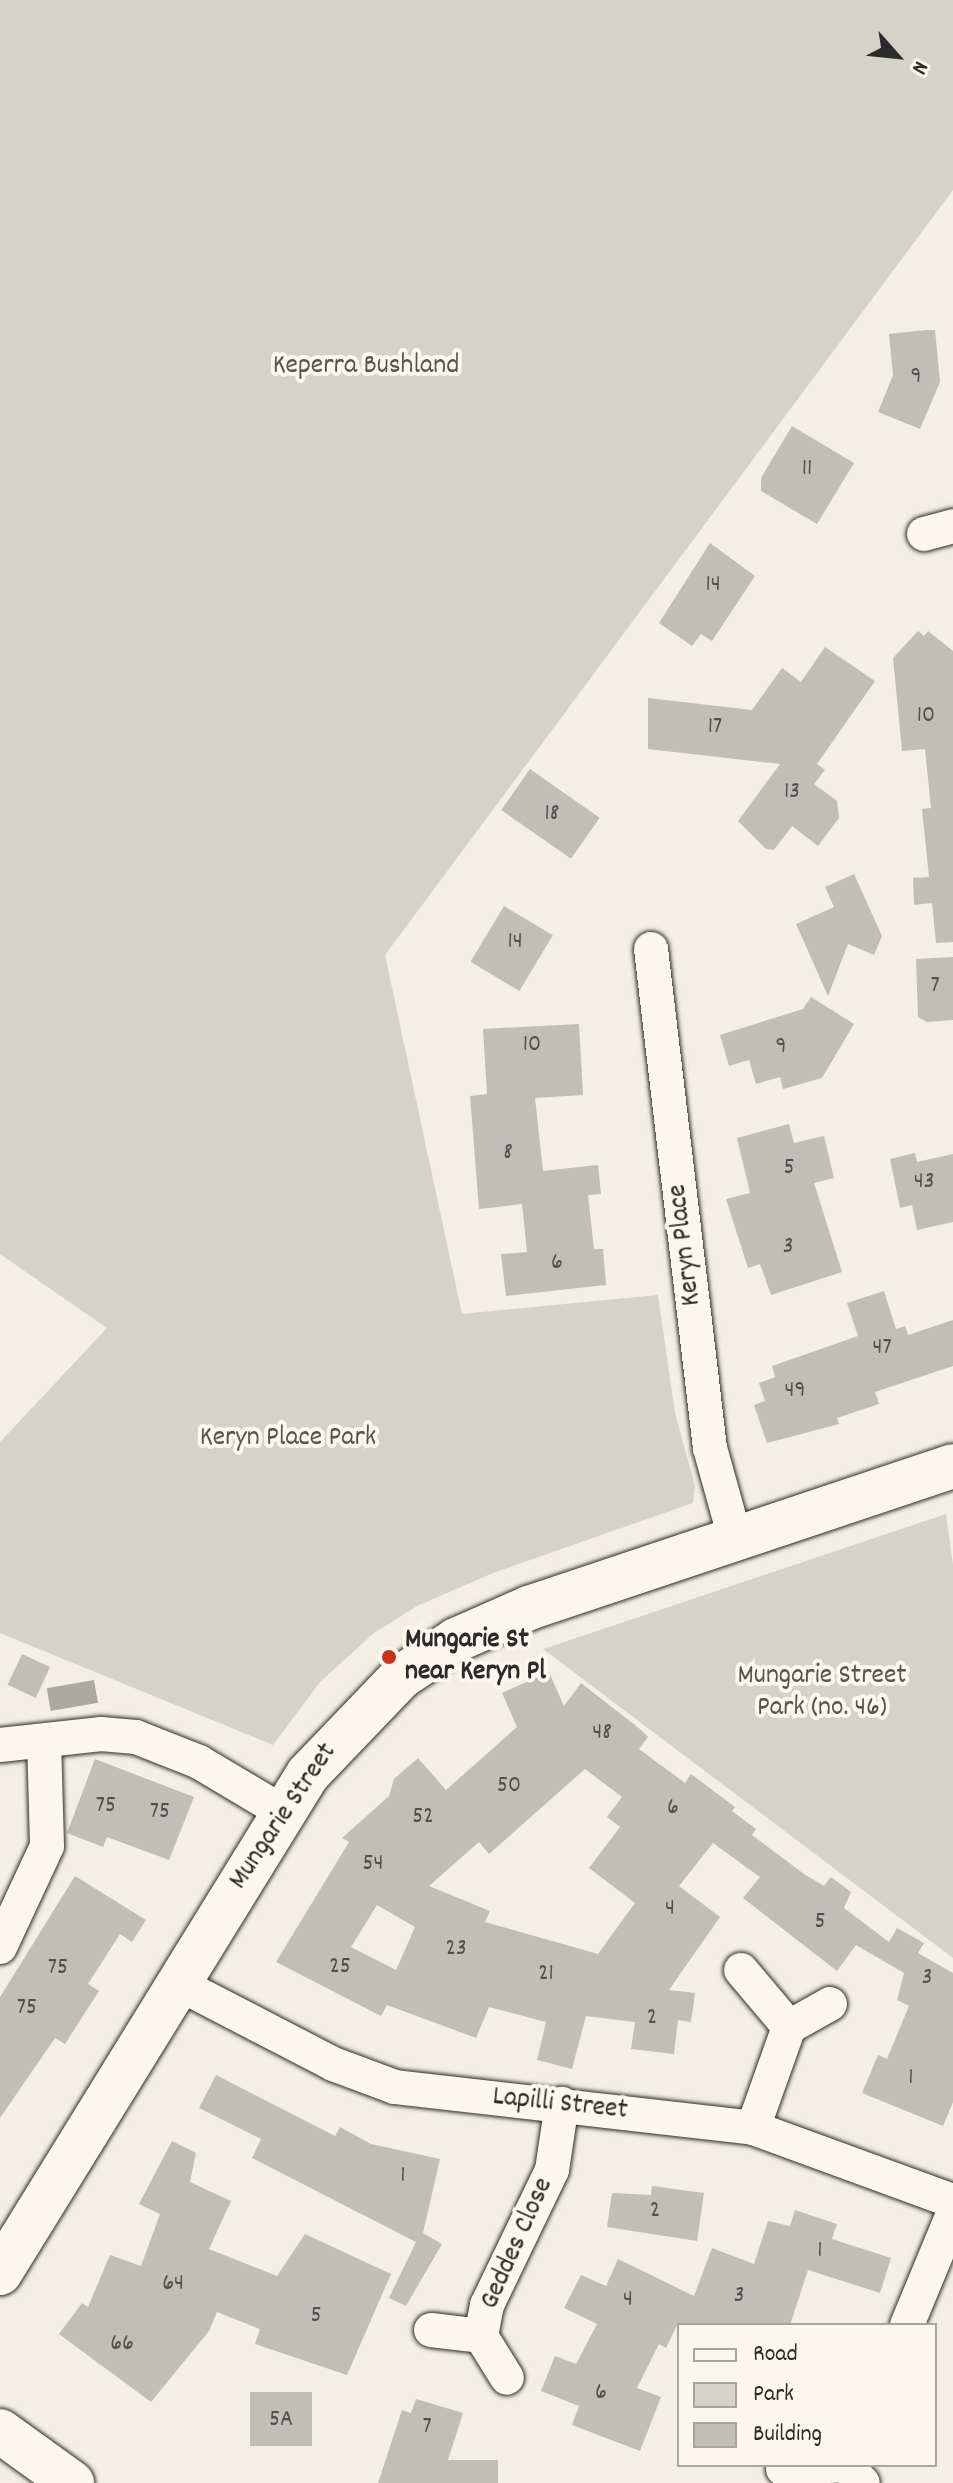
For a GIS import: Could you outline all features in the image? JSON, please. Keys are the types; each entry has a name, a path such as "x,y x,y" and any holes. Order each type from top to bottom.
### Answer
{"street":[{"name":"Keryn Place","path":"651,949 710,1448 735,1538"},
{"name":"Mungarie Street","path":"0,2273 283,1812 350,1723 456,1640 529,1608 953,1466"},
{"path":"0,1745 113,1733 145,1740 212,1769 283,1812"},
{"path":"0,1947 47,1846 44,1741"},
{"path":"741,1970 789,2027"},
{"name":"Lapilli Street","path":"177,1983 333,2064 395,2087 753,2128 953,2201"},
{"path":"753,2128 789,2027 830,2004"},
{"name":"Geddes Close","path":"507,2378 481,2336 487,2305 552,2170 562,2104"},
{"path":"908,2323 953,2214"},
{"name":"Geddes Close","path":"431,2330 481,2336"},
{"path":"0,2431 72,2483"},
{"path":"783,2469 814,2467"},
{"path":"847,2467 863,2483"}],"green space":[{"name":"Keperra Bushland","path":"0,0 953,0 953,190 385,955 462,1314 658,1295 675,1413 695,1486 693,1503 493,1573 417,1606 374,1633 320,1682 273,1745 0,1633 0,1442 107,1328 0,1254"},
{"name":"Mungarie Street Park (no. 46)","path":"946,1514 953,1565 953,1958 543,1649"}],"shaded area":[{"path":"94,1680 98,1703 51,1711 47,1688"}],"building":[{"path":"935,330 940,382 920,429 878,412 893,375 889,334"},
{"path":"792,426 854,463 817,524 761,491 761,478"},
{"path":"710,543 755,576 712,641 701,634 692,646 659,623"},
{"path":"918,631 924,636 928,631 953,651 953,942 936,943 932,903 914,905 913,878 929,877 922,809 931,808 925,749 902,751 893,658"},
{"path":"825,647 875,681 817,764 825,770 814,784 837,801 839,818 818,846 792,826 774,850 766,849 738,821 780,764 648,749 648,698 752,710 782,668 801,682"},
{"path":"530,769 600,818 571,859 501,810"},
{"path":"854,874 882,936 874,955 848,944 828,996 796,924 834,907 825,887"},
{"path":"504,906 553,935 519,991 471,962"},
{"path":"953,957 953,1020 927,1022 918,1017 916,959"},
{"path":"811,997 854,1024 822,1078 783,1089 780,1077 756,1084 749,1060 729,1066 720,1035 803,1009"},
{"path":"579,1024 583,1095 535,1098 543,1171 598,1165 601,1194 588,1195 594,1249 603,1249 606,1285 506,1296 501,1254 527,1252 522,1204 479,1209 470,1096 487,1094 483,1029"},
{"path":"789,1124 794,1143 824,1136 834,1178 814,1183 842,1272 771,1295 760,1264 748,1268 726,1199 750,1193 737,1138"},
{"path":"915,1153 917,1162 953,1154 953,1222 917,1230 912,1205 900,1208 890,1159"},
{"path":"884,1291 896,1329 905,1326 908,1335 953,1320 953,1366 875,1392 879,1404 837,1418 839,1424 767,1443 754,1405 765,1401 759,1383 775,1377 772,1366 858,1336 847,1303"},
{"path":"22,1654 50,1667 36,1698 8,1685"},
{"path":"549,1672 564,1706 581,1683 648,1737 639,1749 685,1783 691,1774 735,1807 732,1811 756,1829 752,1835 804,1874 824,1886 831,1877 851,1892 844,1908 889,1942 897,1928 924,1943 918,1953 953,1973 953,2102 943,2126 862,2093 878,2055 887,2059 909,2006 897,2000 904,1973 856,1945 837,1971 743,1898 760,1877 713,1843 679,1886 720,1917 669,1990 695,1993 691,2022 678,2020 674,2054 631,2049 635,2022 586,2016 572,2069 537,2060 546,2022 489,2007 476,2038 387,2005 381,2016 276,1962 349,1842 342,1838 389,1796 394,1779 418,1758 446,1790 517,1727 502,1693","holes":["585,1769 622,1797 607,1817 620,1827 589,1868 635,1903 598,1954 485,1922 490,1911 429,1886 479,1842 489,1854","377,1905 415,1927 396,1970 351,1947"]},
{"path":"95,1759 194,1797 169,1860 107,1837 103,1847 67,1833"},
{"path":"75,1876 146,1920 132,1942 120,1934 88,1984 99,1991 65,2044 55,2038 0,2118 0,1997"},
{"path":"216,2075 335,2136 340,2127 371,2144 440,2159 423,2233 442,2244 406,2306 389,2298 416,2242 252,2158 261,2139 199,2108"},
{"path":"172,2141 196,2153 190,2182 231,2201 209,2249 277,2276 305,2234 391,2274 347,2375 255,2344 260,2329 217,2312 209,2331 151,2402 59,2334 82,2303 88,2307 110,2255 141,2266 160,2214 139,2204"},
{"path":"652,2186 704,2193 697,2241 607,2227 612,2193 651,2195"},
{"path":"795,2210 837,2224 832,2239 891,2258 880,2293 808,2270 791,2323 677,2323 666,2348 659,2344 637,2388 661,2397 640,2451 572,2425 579,2406 541,2391 555,2356 576,2364 597,2324 564,2308 581,2275 606,2286 618,2259 694,2296 712,2248 754,2264 768,2221 790,2226"},
{"path":"250,2392 312,2392 312,2446 250,2446"},
{"path":"416,2399 463,2413 448,2460 498,2460 498,2483 378,2483 402,2410 411,2413"}],"place":[{"name":"Mungarie St near Keryn Pl","path":"389,1657"}],"park label":[{"name":"Keryn Place Park","path":"288,1439"}]}
